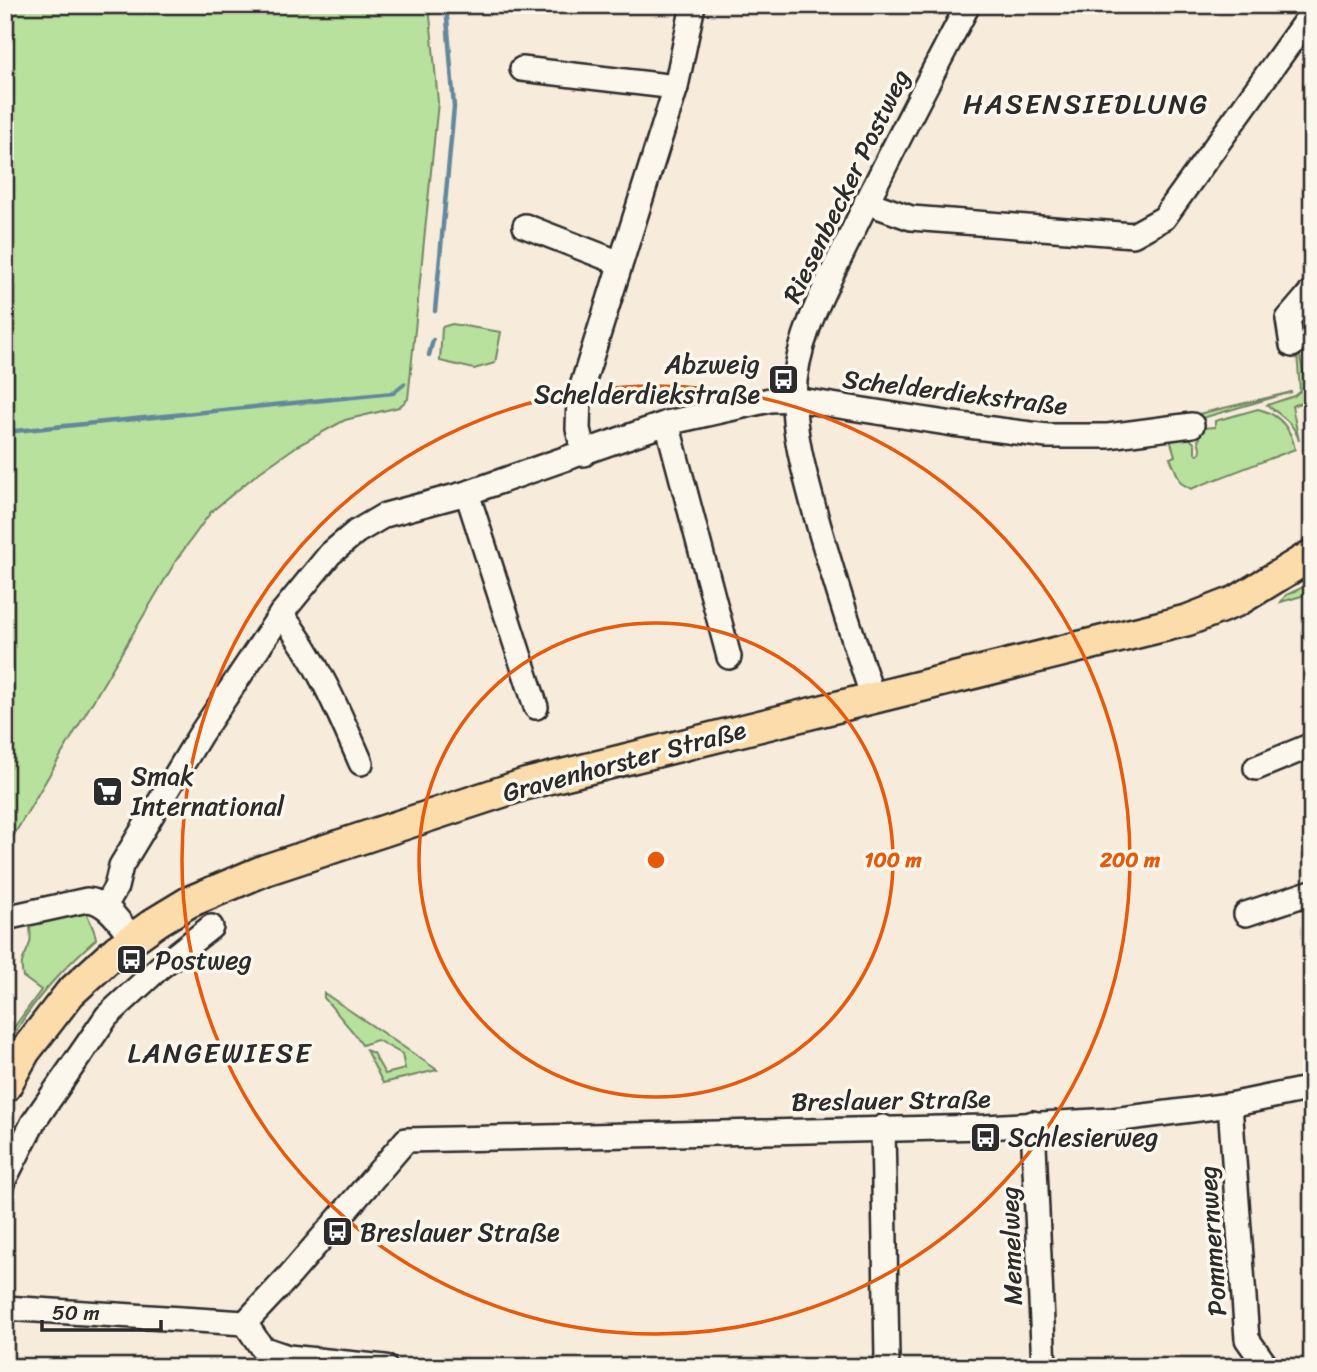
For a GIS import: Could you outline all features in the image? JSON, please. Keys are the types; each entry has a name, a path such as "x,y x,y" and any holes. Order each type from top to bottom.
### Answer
{"main road":[{"name":"Gravenhorster Straße","path":"5,1087 25,1051 70,992 132,938 189,902 265,870 526,784 1188,620 1237,601 1312,555"}],"street":[{"path":"584,454 578,429 579,396 676,87 693,5"},
{"name":"Riesenbecker Postweg","path":"873,698 834,580 809,488 793,398 799,362 812,316 866,202 968,5"},
{"path":"866,202 911,218 1133,235 1164,218 1312,12"},
{"path":"522,69 676,87"},
{"path":"525,226 620,263"},
{"path":"1292,345 1289,319 1312,291"},
{"path":"105,906 116,887 121,866 178,771 281,614 330,554 356,532 385,515 467,493 667,423 770,400 793,398"},
{"name":"Schelderdiekstraße","path":"793,398 953,424 1048,436 1108,436 1192,425"},
{"path":"667,423 729,657"},
{"path":"467,493 536,707"},
{"path":"281,614 293,629 336,704 360,764"},
{"path":"1256,768 1312,745"},
{"path":"1246,914 1312,892"},
{"path":"5,918 97,900 132,938"},
{"path":"5,1178 33,1123 107,1016 159,968 211,927"},
{"name":"Breslauer Straße","path":"245,1323 406,1140 883,1127 985,1127 1113,1120 1230,1105 1312,1088"},
{"name":"Pommernweg","path":"1230,1105 1247,1339 1267,1367"},
{"name":"Memelweg","path":"1033,1123 1044,1367"},
{"path":"882,1367 887,1359 883,1127"},
{"path":"5,1308 245,1323 262,1348 288,1357 385,1367"}],"green space":[{"path":"5,5 429,5 438,102 408,399 399,407 345,420 297,446 257,474 211,512 177,559 5,850"},
{"path":"452,324 501,332 495,363 474,369 440,361 442,327"},
{"path":"1297,352 1309,400 1292,406 1299,441 1290,424 1267,405 1294,396 1300,391"},
{"path":"1292,392 1192,421 1190,416"},
{"path":"1258,409 1283,423 1295,449 1191,489 1181,483 1170,458 1175,456 1170,439 1182,433 1184,439 1190,439 1195,444 1195,453 1198,455 1201,451 1198,440 1200,438 1196,434 1188,434 1188,429 1215,427 1215,421"},
{"path":"1312,583 1312,593 1281,602 1286,595"},
{"path":"83,904 96,939 46,990 24,1018 6,1049 5,1040 41,990 23,977 22,971 22,962 31,940 30,919"},
{"path":"324,993 437,1070 383,1083 366,1050 373,1053 385,1074 405,1069 402,1054 377,1040 362,1045 324,998"}],"waterway":[{"path":"435,311 454,107 446,5"},
{"path":"429,355 433,340"},
{"path":"5,432 393,393 404,384"}],"place":[{"name":"Abzweig Schelderdiekstraße","path":"783,379"},
{"name":"Smak International","path":"108,791"},
{"name":"Postweg","path":"132,960"},
{"name":"Schlesierweg","path":"985,1137"},
{"name":"Breslauer Straße","path":"337,1232"}],"district":[{"name":"HASENSIEDLUNG","path":"1086,103"},
{"name":"LANGEWIESE","path":"220,1052"}]}
